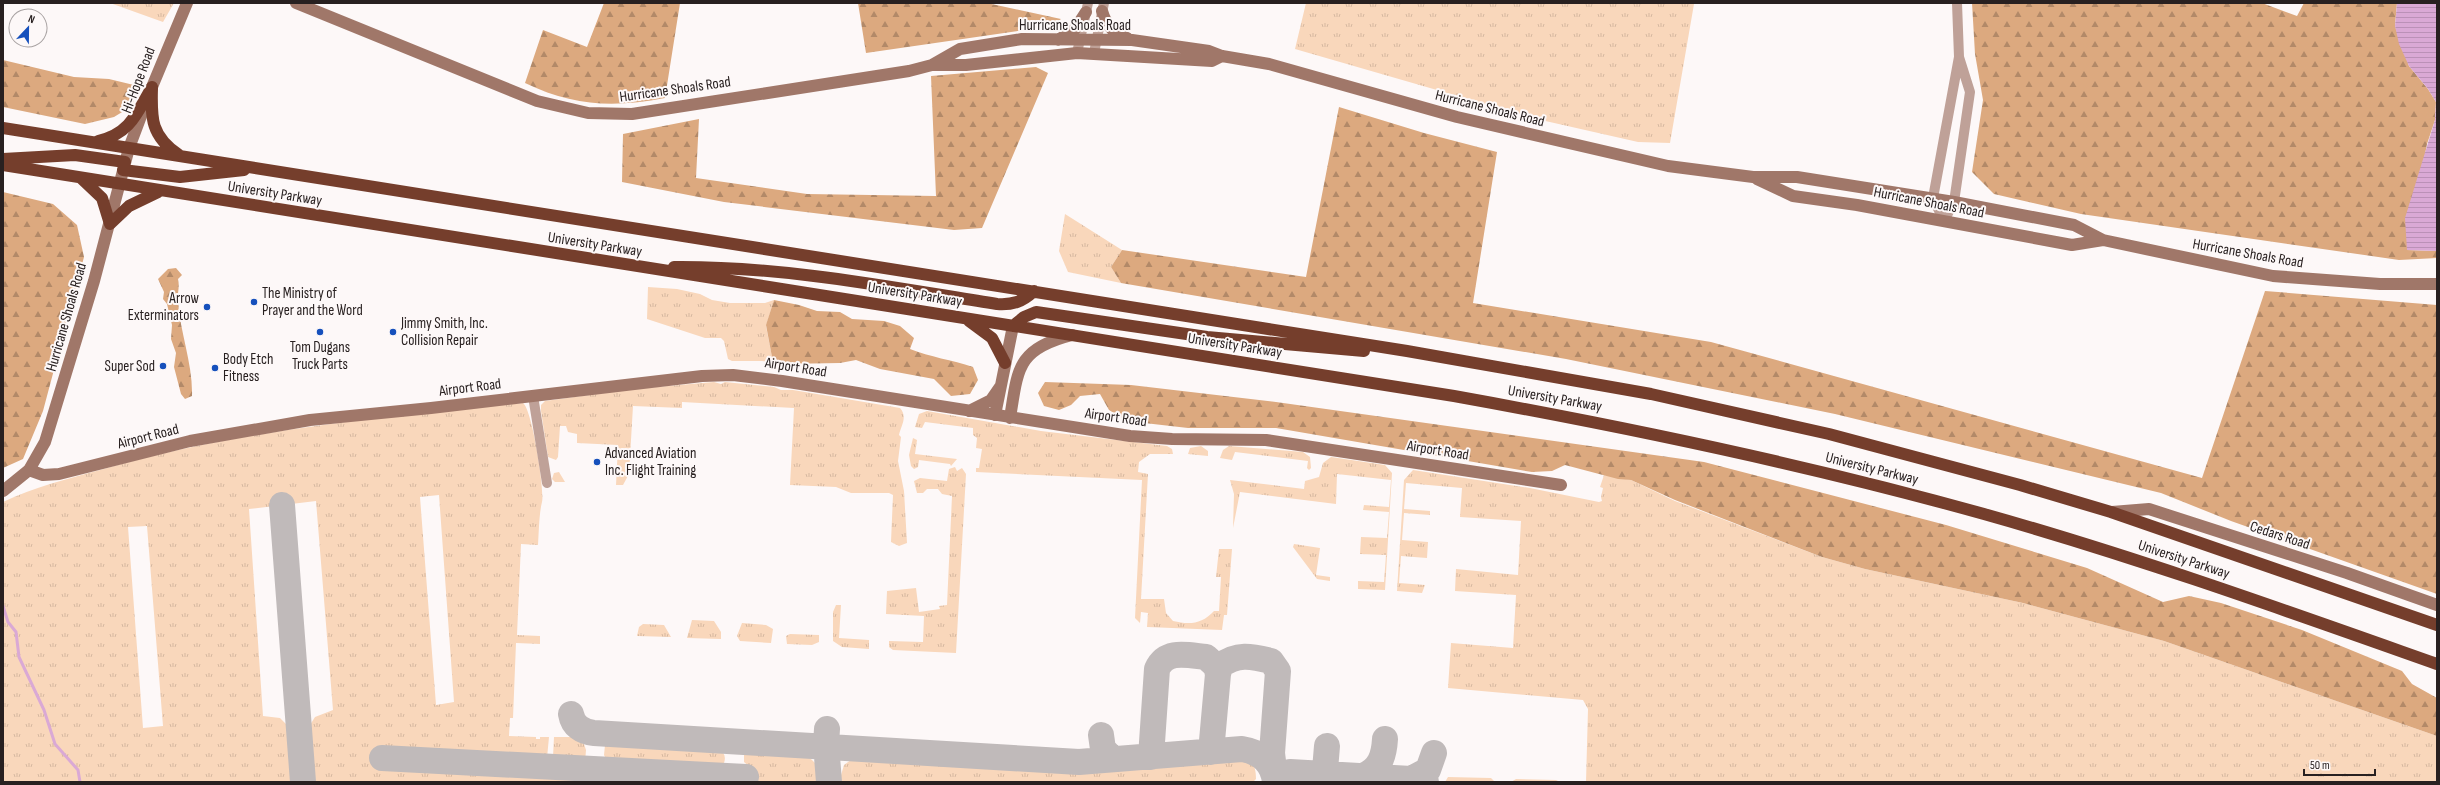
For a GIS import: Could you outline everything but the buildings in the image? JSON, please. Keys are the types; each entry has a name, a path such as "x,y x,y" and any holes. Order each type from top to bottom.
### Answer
{"highway":[{"path":"93,142 114,136 125,129 133,121 152,87"},
{"path":"152,87 151,112 154,128 166,144 182,156"},
{"name":"University Parkway","path":"3,128 1407,350 1588,382 1776,422 1947,465 2111,512 2437,625"},
{"path":"3,159 76,155 180,177 261,169"},
{"name":"University Parkway","path":"3,165 119,185 1072,335 1570,417 1688,441 1834,475 1986,514 2136,560 2437,664"},
{"path":"82,179 102,198 110,224 129,206 160,191"},
{"path":"645,268 723,268 816,276 997,304 1012,305 1024,300 1034,291"},
{"path":"1013,326 1024,317 1036,312 1207,337 1364,351 1407,350"},
{"path":"965,318 992,338 1006,363"}],"street":[{"name":"Hi-Hope Road","path":"124,166 129,148 152,87 187,3"},
{"name":"Hurricane Shoals Road","path":"296,3 538,102 588,114 632,114 909,71 932,65 960,50 1022,39 1058,40 1094,53 1212,61 1222,56"},
{"path":"1944,221 1954,202 1970,92 1959,57 1957,3"},
{"path":"1103,7 1107,22 1116,35 1132,40"},
{"path":"1094,53 1095,40 1103,7"},
{"path":"1058,40 1075,29 1087,8"},
{"path":"1079,47 1087,8"},
{"name":"Hurricane Shoals Road","path":"932,65 966,65 1079,47 1095,40 1132,40 1209,50 1222,56 1270,64 1457,117 1668,166 1753,178 1798,177 1933,198 2074,225 2103,240 2273,276 2380,284 2437,284"},
{"path":"1944,221 1933,198 1951,88 1959,57"},
{"name":"Hurricane Shoals Road","path":"29,470 45,442 55,412 110,224 124,166"},
{"name":"Hurricane Shoals Road","path":"1753,178 1793,196 1858,205 2072,245 2103,240"},
{"path":"995,415 1013,326"},
{"path":"1010,418 1020,365 1031,353 1046,343 1072,335"},
{"name":"Airport Road","path":"29,470 43,475 70,472 190,441 310,420 533,396 688,377 733,376 782,381 1010,418 1143,437 1273,441 1561,485"},
{"path":"970,411 991,400 1001,386"},
{"path":"533,396 547,483"},
{"path":"3,491 29,470"},
{"name":"Cedars Road","path":"2111,512 2149,509 2347,573 2437,605"}],"green space":[{"path":"110,3 174,3 163,22"},
{"path":"604,3 680,3 665,98 628,103 594,103 560,96 543,91 525,83 543,30 587,47"},
{"path":"858,3 987,3 1061,19 1052,26 866,53"},
{"path":"1306,3 1694,4 1670,143 1638,142 1541,120 1295,49"},
{"path":"1972,3 2262,3 2297,16 2304,3 2397,3 2395,26 2409,66 2428,89 2436,102 2435,120 2427,144 2407,250 2437,251 2437,258 2399,260 2081,214 1994,194 1972,172 1983,100 1975,54"},
{"path":"3,60 74,77 109,79 138,86 132,106 114,117 85,124 3,107"},
{"path":"1036,67 1048,73 982,228 954,230 724,202 622,182 623,134 699,119 696,178 807,194 936,196 931,76"},
{"path":"1339,107 1424,133 1497,152 1473,303 1711,342 2202,478 2265,291 2437,305 2437,594 2231,521 2161,493 1835,414 1566,359 1121,283 1111,267 1122,250 1306,277"},
{"path":"3,192 53,204 77,225 84,257 43,411 23,459 3,468"},
{"path":"1065,214 1122,250 1111,267 1121,283 1068,272 1059,251"},
{"path":"176,268 182,275 178,279 179,313 189,360 192,384 192,396 185,399 181,394 174,367 176,353 171,339 172,325 167,304 163,299 164,292 158,279 168,269"},
{"path":"648,287 677,289 700,294 712,300 730,303 765,303 774,300 766,326 772,357 784,364 762,361 732,361 728,359 724,341 721,338 705,338 647,319"},
{"path":"774,300 799,305 817,311 840,312 852,319 884,321 900,326 914,338 910,349 973,367 978,380 970,394 951,396 934,379 880,369 856,360 840,363 784,364 772,357 766,325"},
{"path":"714,382 721,384 725,382 774,387 781,390 793,390 900,408 904,418 899,435 901,437 898,461 904,491 907,543 899,546 891,542 893,495 889,493 851,493 836,487 790,485 794,408 682,402 682,408 633,406 629,474 623,485 616,485 618,445 577,443 577,434 568,432 566,426 560,426 558,457 556,460 548,457 541,411 541,405 545,401 633,389"},
{"path":"1045,382 1131,385 1276,402 1704,462 1946,525 2087,568 2163,602 2189,596 2221,603 2302,630 2402,671 2412,684 2437,698 2437,736 2164,641 2023,603 1865,569 1822,557 1675,500 1631,480 1618,479 1565,465 1552,471 1532,472 1276,428 1188,428 1127,421 1109,410 1100,394 1080,396 1071,405 1059,410 1044,406 1038,393"},
{"path":"523,403 527,408 534,434 542,482 542,502 538,545 521,544 517,635 540,636 540,644 516,643 513,718 510,718 509,736 536,737 536,739 540,739 540,737 549,737 547,758 386,750 378,766 570,775 572,760 553,757 554,737 576,737 583,741 586,750 584,775 700,782 314,782 310,725 315,717 333,710 316,501 249,509 263,716 280,718 291,729 294,782 3,782 3,502 63,480 205,444 363,420","holes":["439,495 454,702 436,705 420,497","147,526 163,726 143,728 128,527"]},
{"path":"927,411 1041,431 1167,446 1172,449 1173,454 1150,454 1139,462 1138,472 1148,474 1141,599 1164,599 1166,613 1173,621 1190,623 1205,619 1214,611 1219,611 1221,577 1216,577 1219,549 1232,549 1227,615 1224,615 1222,630 1147,627 1148,613 1141,612 1140,623 1135,618 1142,480 976,472 976,468 979,468 982,449 976,448 977,438 973,435 973,428 925,422 922,428 915,427 919,414"},
{"path":"913,438 917,440 915,454 957,459 951,466 950,464 919,460 918,467 914,469 911,466 909,455"},
{"path":"1201,446 1208,451 1208,456 1188,454 1190,448"},
{"path":"1229,446 1303,452 1310,457 1311,468 1309,470 1307,468 1308,461 1235,452 1232,460 1220,458 1223,450"},
{"path":"1331,457 1385,465 1392,473 1385,590 1358,589 1358,581 1384,582 1386,555 1360,554 1361,537 1387,538 1389,512 1363,510 1364,505 1389,507 1391,480 1337,474 1336,504 1240,492 1233,528 1234,494 1230,480 1304,489 1305,481 1319,477 1323,463"},
{"path":"955,467 957,471 962,468 966,474 956,653 893,650 889,647 889,641 923,642 924,616 886,614 887,591 916,588 919,612 940,609 939,606 947,605 952,496 942,494 938,489 927,489 923,493 917,493 914,481 920,478 947,481 949,469"},
{"path":"1413,470 1530,488 1599,502 1602,501 1601,497 1603,488 1600,487 1604,475 1631,480 1675,501 1822,557 1865,569 2023,603 2164,641 2437,736 2437,782 1586,782 1588,709 1583,700 1448,688 1451,643 1513,648 1516,595 1455,591 1456,569 1518,575 1521,521 1460,517 1462,488 1406,483 1404,509 1430,511 1430,515 1404,513 1402,540 1428,542 1427,558 1401,556 1399,583 1425,585 1422,593 1397,591 1404,480"},
{"path":"559,472 565,482 555,482 552,479 554,473"},
{"path":"1294,544 1320,548 1316,575 1330,577 1330,581 1317,579 1293,547"},
{"path":"836,605 841,605 839,638 869,640 869,649 842,647 833,641 833,612"},
{"path":"692,620 714,621 721,632 721,639 687,638"},
{"path":"742,623 766,625 773,629 771,643 740,641 737,636"},
{"path":"643,624 664,625 671,637 637,636 639,627"},
{"path":"790,634 819,635 819,642 812,645 787,644 786,636"},
{"path":"615,740 708,745 721,751 725,756 725,759 724,763 716,766 607,761 604,755 605,745"},
{"path":"755,748 805,753 819,767 821,782 746,782 747,769 751,768 744,762 744,755"},
{"path":"859,754 1094,769 1240,758 1253,765 1256,779 1253,782 839,782 844,765"},
{"path":"1448,777 1491,778 1495,782 1445,782"},
{"path":"1516,779 1556,780 1560,782 1511,782"}],"shaded area":[{"path":"2397,3 2437,3 2437,251 2407,250 2405,218 2435,120 2436,102 2428,89 2409,66 2399,44 2395,26"}],"waterway":[{"path":"3,606 8,622 16,632 19,657 44,710 55,744 78,770 80,782"}],"taxiway":[{"path":"282,505 303,782"},
{"path":"1151,757 1157,669 1166,658 1178,655 1206,657 1216,666 1218,674 1211,752"},
{"path":"1218,674 1220,666 1238,657 1251,657 1271,661 1278,671 1272,753 1275,778"},
{"path":"571,714 574,722 579,728 594,733 1079,762 1242,749 1249,750 1265,760 1272,769 1275,782"},
{"path":"827,729 826,744 829,782"},
{"path":"1101,735 1103,749 1113,759"},
{"path":"1363,776 1373,770 1380,761 1384,751 1385,739"},
{"path":"1324,782 1327,746"},
{"path":"1411,779 1428,770 1434,753"},
{"path":"382,758 746,777"},
{"path":"1277,782 1282,775 1290,772 1411,779 1426,782"}],"place":[{"name":"The Ministry of Prayer and the Word","path":"254,302"},
{"name":"Arrow Exterminators","path":"207,307"},
{"name":"Tom Dugans Truck Parts","path":"320,332"},
{"name":"Jimmy Smith, Inc. Collision Repair","path":"393,332"},
{"name":"Super Sod","path":"163,366"},
{"name":"Body Etch Fitness","path":"215,368"},
{"name":"Advanced Aviation Inc. Flight Training","path":"597,462"}]}
